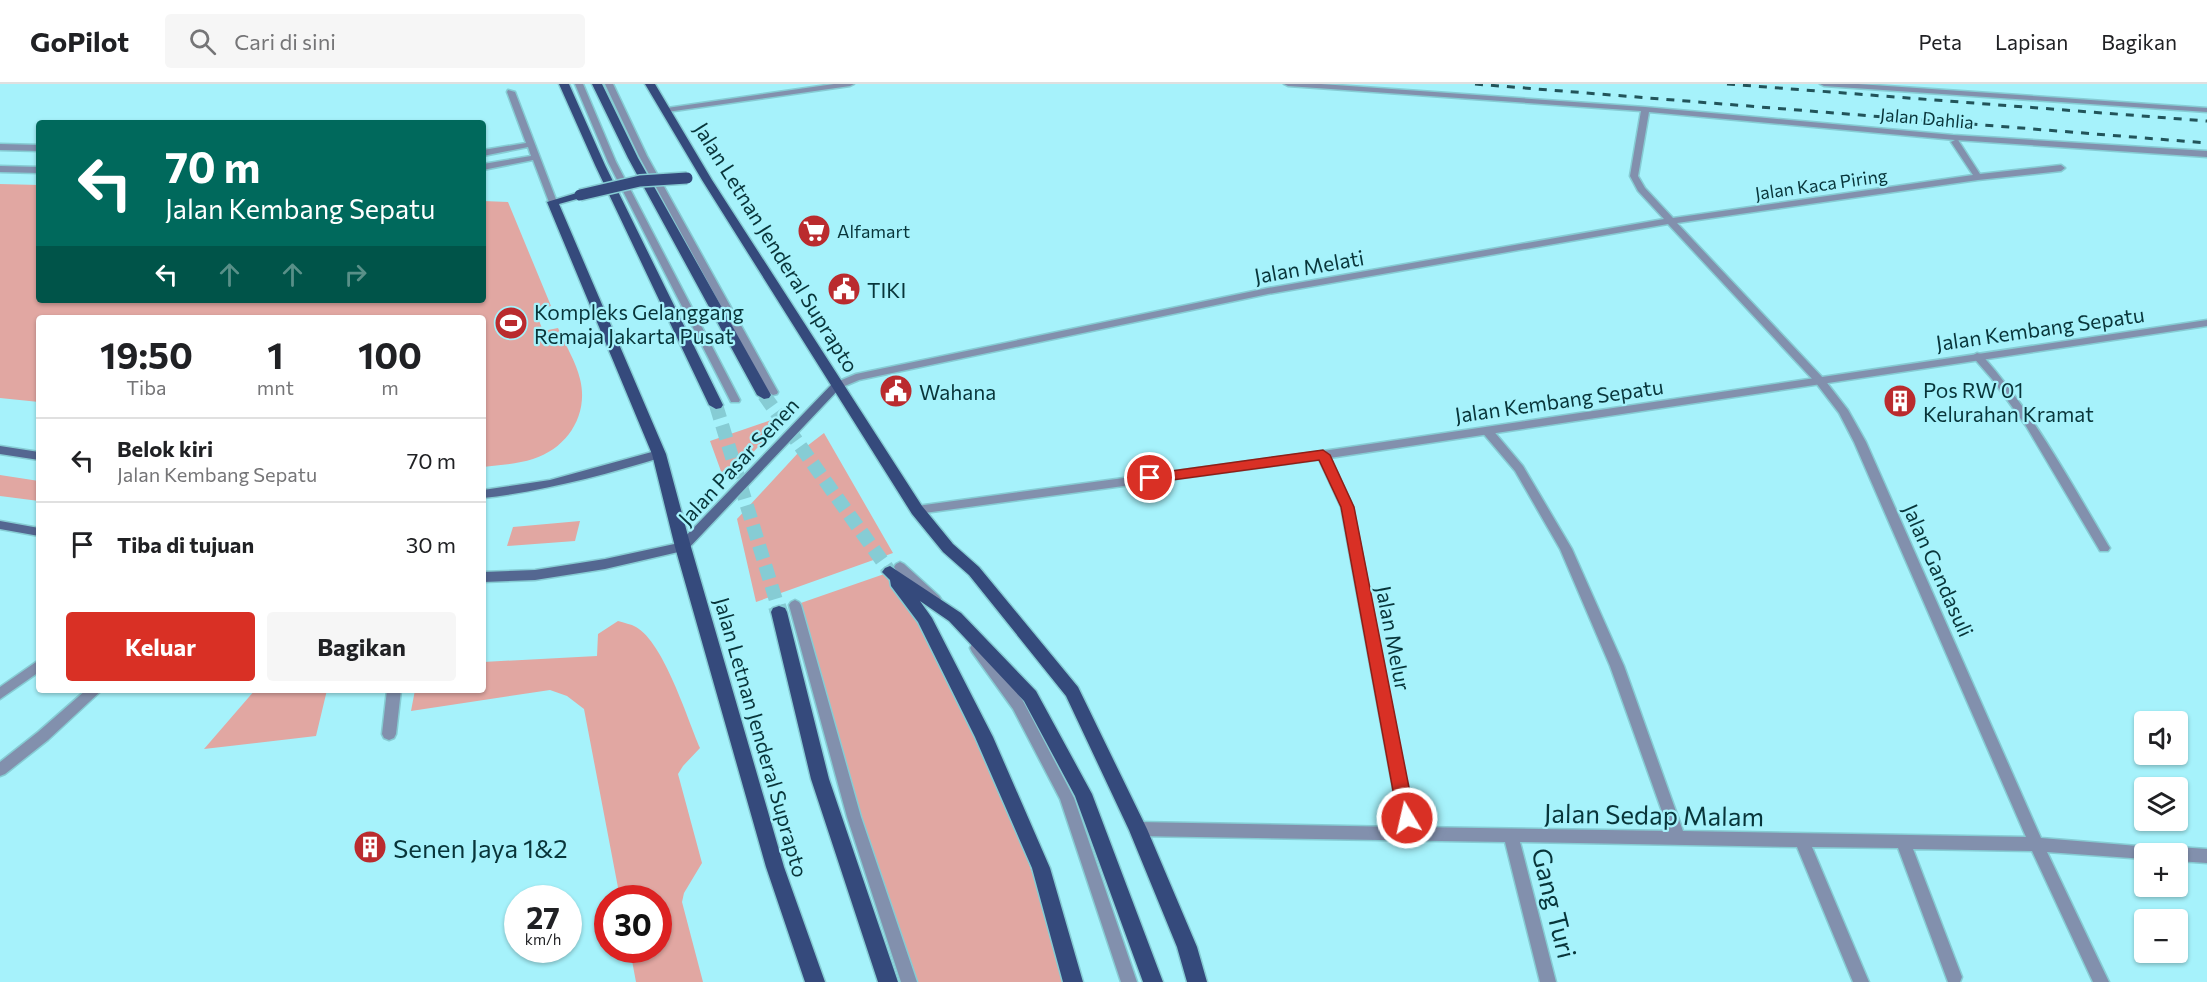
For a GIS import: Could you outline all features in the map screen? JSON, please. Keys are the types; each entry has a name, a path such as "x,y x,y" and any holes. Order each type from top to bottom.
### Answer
{"main road":[{"path":"564,84 600,165 716,405"},
{"path":"597,84 633,158 769,394"},
{"name":"Jalan Letnan Jenderal Suprapto","path":"650,84 707,180 836,386 868,429 917,510 948,548 974,571 1072,692 1138,829 1187,947 1197,982"},
{"path":"553,202 640,182 687,178 707,180"},
{"name":"Jalan Letnan Jenderal Suprapto","path":"553,202 659,454 683,547 775,867 814,982"},
{"name":"Jalan Pasar Senen","path":"486,577 535,575 605,564 683,547 836,386"},
{"path":"0,450 36,456"},
{"path":"486,494 520,491 584,477 659,454"},
{"path":"0,525 36,531"},
{"path":"1073,982 1041,868 984,737 924,618 895,569 955,617 1030,696 1083,794 1153,982"},
{"name":"Jalan Letnan Jenderal Suprapto","path":"787,608 820,779 888,982"}],"street":[{"path":"579,84 612,162 735,399"},
{"path":"609,84 643,156 769,394"},
{"path":"667,110 850,84"},
{"name":"Jalan Dahlia","path":"1288,84 1645,109 1953,137 2207,154"},
{"path":"1824,84 2207,110"},
{"path":"511,92 553,202"},
{"path":"1645,109 1634,176 1641,189 1669,221"},
{"path":"1955,142 1978,177"},
{"path":"486,152 532,144"},
{"path":"0,147 36,148"},
{"path":"486,166 537,157"},
{"name":"Jalan Kaca Piring","path":"1669,221 1978,177 2061,168"},
{"path":"0,169 36,170"},
{"name":"Jalan Gandasuli","path":"1669,221 1820,381 1844,412 1860,442 2036,844 2102,982"},
{"name":"Jalan Melati","path":"836,386 856,377 1268,291 1669,221"},
{"name":"Jalan Kembang Sepatu","path":"917,510 1323,455 2207,323"},
{"path":"1977,356 1999,379 2016,404 2104,548"},
{"path":"1486,430 1519,470 1566,549 1617,666 1678,837"},
{"name":"Jalan Melur","path":"1323,455 1347,507 1409,834"},
{"path":"787,608 909,982"},
{"path":"955,617 1018,705 1067,798 1129,982"},
{"path":"0,693 36,667"},
{"path":"0,770 92,693"},
{"path":"389,734 394,693"},
{"name":"Jalan Sedap Malam","path":"1138,829 2036,844 2134,851"},
{"name":"Gang Turi","path":"1512,836 1548,982"},
{"path":"1802,840 1861,982"},
{"path":"1903,842 1954,976"},
{"path":"2188,855 2207,856"}],"shaded area":[{"name":"Kompleks Gelanggang Remaja Jakarta Pusat","path":"0,184 36,185 36,303 486,303 486,201 508,202 551,306 535,310 543,331 558,328 578,373 582,392 578,417 573,428 556,447 533,459 486,467 486,315 36,315 36,402 0,398"},
{"path":"777,418 776,427 740,467 722,474 710,441"},
{"path":"824,433 893,553 756,602 737,519 798,453"},
{"path":"0,475 36,481 36,501 0,496"},
{"path":"580,521 575,541 507,546 513,527"},
{"path":"890,572 984,737 1071,982 909,982 795,605"},
{"path":"618,621 636,627 656,648 665,664 700,748 678,774 702,863 684,893 682,902 703,982 636,982 632,963 672,963 672,885 618,885 584,709 567,696 550,690 411,711 414,693 486,693 486,662 597,656 598,634"},
{"path":"252,693 326,693 316,736 204,749"}],"tunnel":[{"path":"764,395 890,572"},
{"path":"716,405 778,607"},
{"path":"777,606 779,612"}],"railway":[{"path":"1475,84 2207,143"},
{"path":"1727,84 2207,121"}],"place":[{"name":"Alfamart","path":"814,231"},
{"name":"TIKI","path":"844,289"},
{"name":"Kompleks Gelanggang Remaja Jakarta Pusat","path":"511,323"},
{"name":"Wahana","path":"896,391"},
{"name":"Pos RW 01 Kelurahan Kramat","path":"1900,401"},
{"name":"Senen Jaya 1&2","path":"370,847"}],"route":[{"path":"1150,478 1323,455 1347,507 1407,818"}]}
